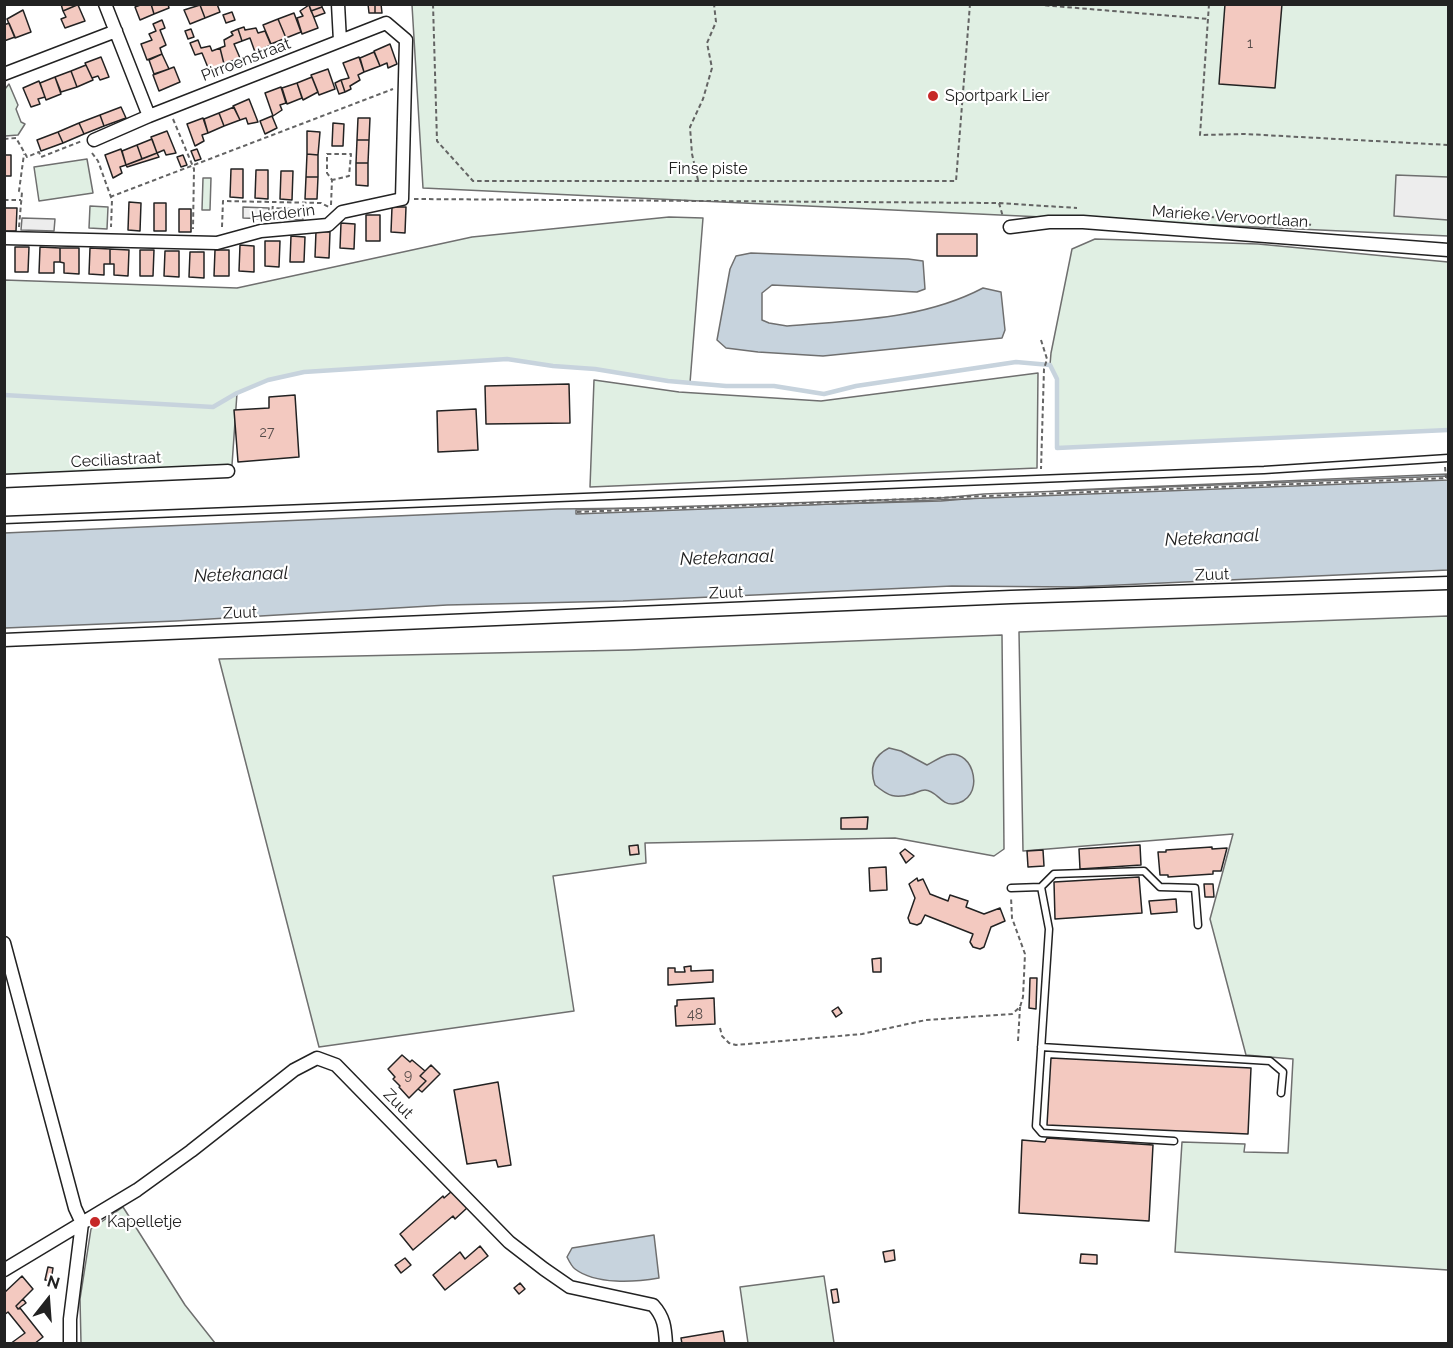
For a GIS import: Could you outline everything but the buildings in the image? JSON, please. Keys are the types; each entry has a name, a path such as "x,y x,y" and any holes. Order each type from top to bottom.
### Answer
{"street":[{"path":"105,4 149,116"},
{"path":"338,4 340,41"},
{"name":"Pirroenstraat","path":"94,140 168,108 386,23 406,40 405,90"},
{"path":"4,74 116,31"},
{"path":"402,199 405,90"},
{"name":"Herderin","path":"11,239 193,244 221,242 261,231 328,225 342,212 402,199"},
{"name":"Marieke Vervoortlaan","path":"1010,226 1048,222 1083,222 1449,250"},
{"name":"Ceciliastraat","path":"4,481 228,471"},
{"name":"Zuut","path":"4,640 1011,597 1449,583"},
{"path":"4,943 75,1208 82,1223 70,1319 70,1344"},
{"name":"Zuut","path":"4,1270 137,1190 191,1151 294,1070 317,1058 336,1065 509,1242 557,1279 570,1287 653,1305 661,1313 665,1324 666,1344"}],"lane":[{"path":"4,520 1264,470 1449,458"},
{"path":"1011,888 1041,887 1054,874 1144,871 1160,887 1195,888 1198,925"},
{"path":"1041,887 1049,930 1036,1126 1042,1133 1174,1141"},
{"path":"1041,1047 1270,1061 1283,1072 1281,1093"}],"path":[{"name":"Finse piste","path":"433,4 437,141 473,181 956,181 970,4"},
{"path":"699,181 692,154 690,127 703,99 712,68 706,43 716,22 714,4"},
{"path":"1030,4 1208,20"},
{"path":"1209,4 1200,135 1245,134 1449,145"},
{"path":"110,197 390,89 405,90"},
{"path":"168,108 193,165 193,244"},
{"path":"4,139 16,138 27,157 39,152 41,157 80,141 94,140"},
{"path":"94,140 89,148 98,161 110,197 110,242"},
{"path":"11,239 21,200 22,192 19,191 24,153"},
{"path":"221,242 223,201 321,204 331,208 332,180 327,173 327,154 351,154 349,176 332,180"},
{"path":"402,199 999,203 1085,208"},
{"path":"4,200 21,200"},
{"path":"1166,214 1317,226"},
{"path":"1041,340 1047,359 1044,369 1041,478"},
{"path":"577,512 1449,478"},
{"path":"1011,888 1012,918 1025,954 1018,1041"},
{"path":"720,1028 722,1036 736,1045 862,1034 926,1020 999,1016 1012,1014 1020,1007"}],"green space":[{"name":"Sportpark Lier","path":"412,5 1448,5 1448,236 423,188"},
{"path":"9,84 18,105 16,109 21,122 25,124 18,135 5,136 5,89"},
{"path":"87,159 93,193 39,201 34,167"},
{"path":"203,178 211,178 210,210 202,210"},
{"path":"90,206 108,207 107,229 89,228"},
{"path":"669,217 703,218 690,383 507,359 304,372 268,380 237,393 232,465 5,478 4,280 237,288 472,237"},
{"path":"1095,239 1258,244 1448,262 1448,430 1057,448 1057,379 1050,365 1051,353 1072,249"},
{"path":"1038,373 1037,468 590,487 594,380 679,392 821,401"},
{"path":"1448,616 1448,1270 1175,1252 1182,1142 1245,1144 1244,1152 1288,1153 1293,1059 1246,1055 1210,919 1233,834 1023,851 1019,632"},
{"path":"1002,635 1004,849 994,856 895,838 645,843 646,863 553,876 574,1011 319,1047 219,659 629,650"},
{"path":"123,1207 185,1305 215,1343 81,1343 80,1299 91,1229"},
{"path":"824,1276 834,1343 748,1343 740,1287"}],"shaded area":[{"path":"1396,175 1448,177 1448,220 1394,216"},
{"path":"243,207 269,208 268,219 243,218"},
{"path":"277,208 303,209 303,220 277,219"},
{"path":"22,218 55,219 54,231 21,230"}],"water":[{"path":"751,253 923,261 925,289 917,292 772,285 762,293 762,320 769,323 787,326 912,313 960,299 983,288 1001,292 1005,330 1002,338 823,356 726,348 717,340 730,269 736,256"},
{"name":"Netekanaal","path":"1448,474 1448,570 1075,587 952,586 623,601 447,605 176,621 5,628 4,533 557,509 941,501 1072,490"},
{"path":"889,748 901,751 927,765 947,755 957,755 965,759 973,775 970,794 964,801 949,804 929,791 923,790 901,796 892,796 884,792 875,785 872,773 876,759"},
{"path":"654,1235 659,1278 616,1281 594,1278 575,1269 567,1257 572,1248"}],"pier":[{"path":"1448,476 1448,480 576,514 576,510 941,498 984,494"}],"waterway":[{"path":"4,395 213,407 237,393 268,380 304,372 507,359 595,369 668,381 726,386 774,386 824,394 856,386 1016,362 1050,365 1057,379 1057,448 1448,430"}],"place":[{"name":"Sportpark Lier","path":"933,96"},
{"name":"Kapelletje","path":"95,1222"}]}
